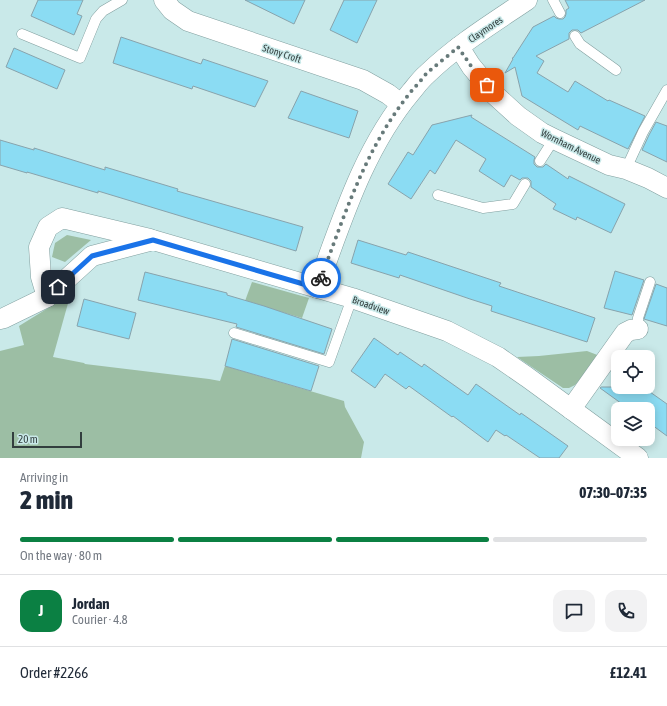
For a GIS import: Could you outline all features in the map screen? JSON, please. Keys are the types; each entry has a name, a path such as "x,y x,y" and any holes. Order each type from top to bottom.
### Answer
{"street":[{"name":"Stony Croft","path":"164,0 172,10 188,21 363,80 388,94 401,104"},
{"name":"Claymores","path":"317,288 360,177 380,136 401,104 426,74 458,47 527,0"},
{"name":"Wornham Avenue","path":"458,47 471,66 495,94 518,116 542,133 608,165 626,169 667,188"},
{"name":"Broadview","path":"47,297 41,277 39,247 48,227 62,218 153,240 352,298 447,330 500,358 536,382 638,458"},
{"path":"0,319 47,297 92,256 153,240"},
{"path":"571,409 625,333 631,330 638,330"}],"lane":[{"path":"22,34 80,58 96,19 103,11 122,0"},
{"path":"553,0 560,13"},
{"path":"575,36 580,44 616,70"},
{"path":"626,169 643,132 667,90"},
{"path":"540,161 554,139"},
{"path":"438,195 483,208 513,204 525,184"},
{"path":"638,330 638,318 650,282"},
{"path":"234,333 329,362 352,298"}],"green space":[{"path":"67,235 91,240 65,262 52,257 55,243"},
{"path":"252,282 309,298 302,318 245,301"},
{"path":"72,289 53,357 85,364 220,381 225,366 344,401 345,407 364,442 361,458 0,458 0,351 24,345 19,326 53,305"},
{"path":"587,351 600,356 575,385 569,388 563,388 517,357 539,356"}],"building":[{"path":"38,0 83,0 77,14 82,16 74,35 31,16"},
{"path":"245,0 305,0 294,24"},
{"path":"344,0 377,0 357,43 330,30"},
{"path":"565,0 645,0 581,33 578,30 572,30 569,33 569,39 536,56 544,61 537,73 568,92 575,81 608,101 609,100 645,116 628,149 580,126 578,130 522,96 515,67 505,73 513,59 512,58 533,27 554,16 559,19 563,19 565,17 566,10 569,8"},
{"path":"121,37 201,64 203,59 268,81 255,107 193,86 192,89 113,63"},
{"path":"14,48 65,70 57,89 6,67"},
{"path":"301,91 358,111 349,138 288,118"},
{"path":"472,115 471,117 535,157 534,164 537,167 543,167 546,164 568,179 569,176 625,204 611,233 577,217 576,220 553,209 556,204 531,187 531,181 528,178 522,178 520,180 511,175 504,187 479,171 486,159 456,140 435,174 430,170 411,199 388,184 408,152 413,155 432,125"},
{"path":"656,122 667,126 667,162 642,150"},
{"path":"0,140 34,150 34,148 105,170 105,167 178,189 177,191 303,227 296,251 98,191 98,193 0,165"},
{"path":"358,240 406,255 408,252 501,283 499,286 595,318 587,342 491,311 492,306 400,275 399,278 351,263"},
{"path":"615,271 644,280 632,315 604,308"},
{"path":"145,272 227,293 227,295 332,329 324,354 236,327 237,324 138,300"},
{"path":"656,284 667,288 667,326 644,319"},
{"path":"84,299 136,313 129,339 77,326"},
{"path":"374,338 398,355 400,352 422,367 424,364 468,395 476,384 568,446 559,458 540,458 496,430 488,442 409,386 406,389 385,374 375,388 351,371"},
{"path":"232,339 319,366 311,391 225,366"},
{"path":"611,387 611,394 653,394 667,404 667,436 655,427 655,402 619,402 600,388"}],"way so far":[{"path":"321,278 352,195 380,136 401,104 426,74 458,47 487,85"}],"route":[{"path":"58,287 92,256 153,240 317,288 321,278"}]}
